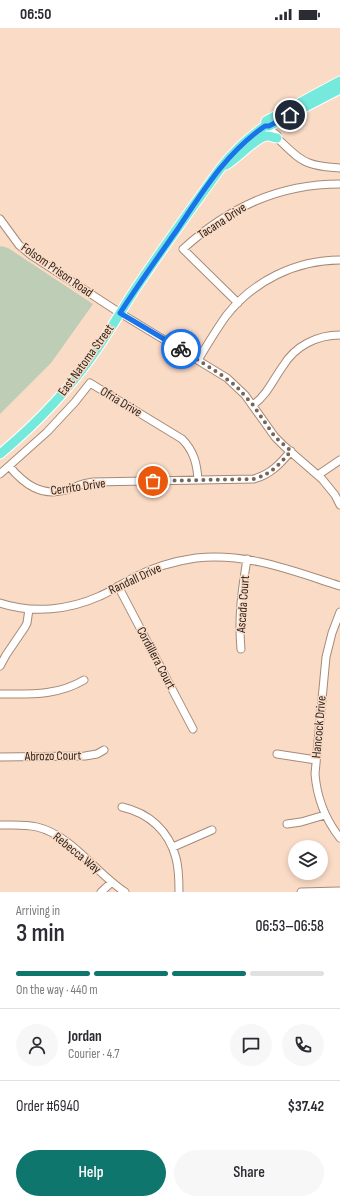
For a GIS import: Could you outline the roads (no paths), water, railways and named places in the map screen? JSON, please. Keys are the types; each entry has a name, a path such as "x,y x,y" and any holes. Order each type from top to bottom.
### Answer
{"main road":[{"name":"East Natoma Street","path":"265,126 266,121 275,115 340,81"},
{"name":"East Natoma Street","path":"0,454 32,426 66,390 96,351 147,272 220,169 242,144 265,126 269,126 340,89"},
{"path":"220,169 233,162 262,137 270,136 277,138"}],"street":[{"path":"265,126 297,157 308,163 324,167 340,168"},
{"name":"Tacana Drive","path":"238,303 183,249 210,226 239,208 253,202 300,187 340,184"},
{"name":"Folsom Prison Road","path":"0,219 25,250 120,313"},
{"path":"198,360 221,324 238,303 257,286 283,272 302,265 340,260"},
{"path":"120,313 227,378 245,395 275,437 318,474 340,504"},
{"path":"253,405 264,395 284,364 298,349 310,341 340,335"},
{"name":"Ofria Drive","path":"0,474 51,428 90,383 182,439 196,460 198,480"},
{"name":"Cerrito Drive","path":"9,466 26,484 40,490 50,492 65,490 88,483 249,479 259,477 277,468 291,451"},
{"path":"318,474 340,460"},
{"name":"Randall Drive","path":"0,603 29,608 55,608 74,605 95,598 152,569 183,560 214,557 247,559 271,564 340,586"},
{"name":"Ascada Court","path":"241,649 240,612 247,559"},
{"name":"Cordillera Court","path":"118,586 193,730"},
{"path":"0,666 25,627 29,608"},
{"name":"Hancock Drive","path":"340,612 332,633 326,657 315,774 321,804 340,838"},
{"path":"0,694 53,692 69,688 84,680"},
{"name":"Abrozo Court","path":"0,757 85,756 97,754 104,750"},
{"path":"277,754 316,760"},
{"path":"122,806 140,813 150,819 163,831 173,847 177,859 179,892"},
{"path":"287,824 326,815"},
{"name":"Rebecca Way","path":"0,825 38,827 55,834 67,842 125,892"},
{"path":"173,847 212,830"},
{"path":"101,892 112,882"},
{"path":"301,892 340,891"}]}
